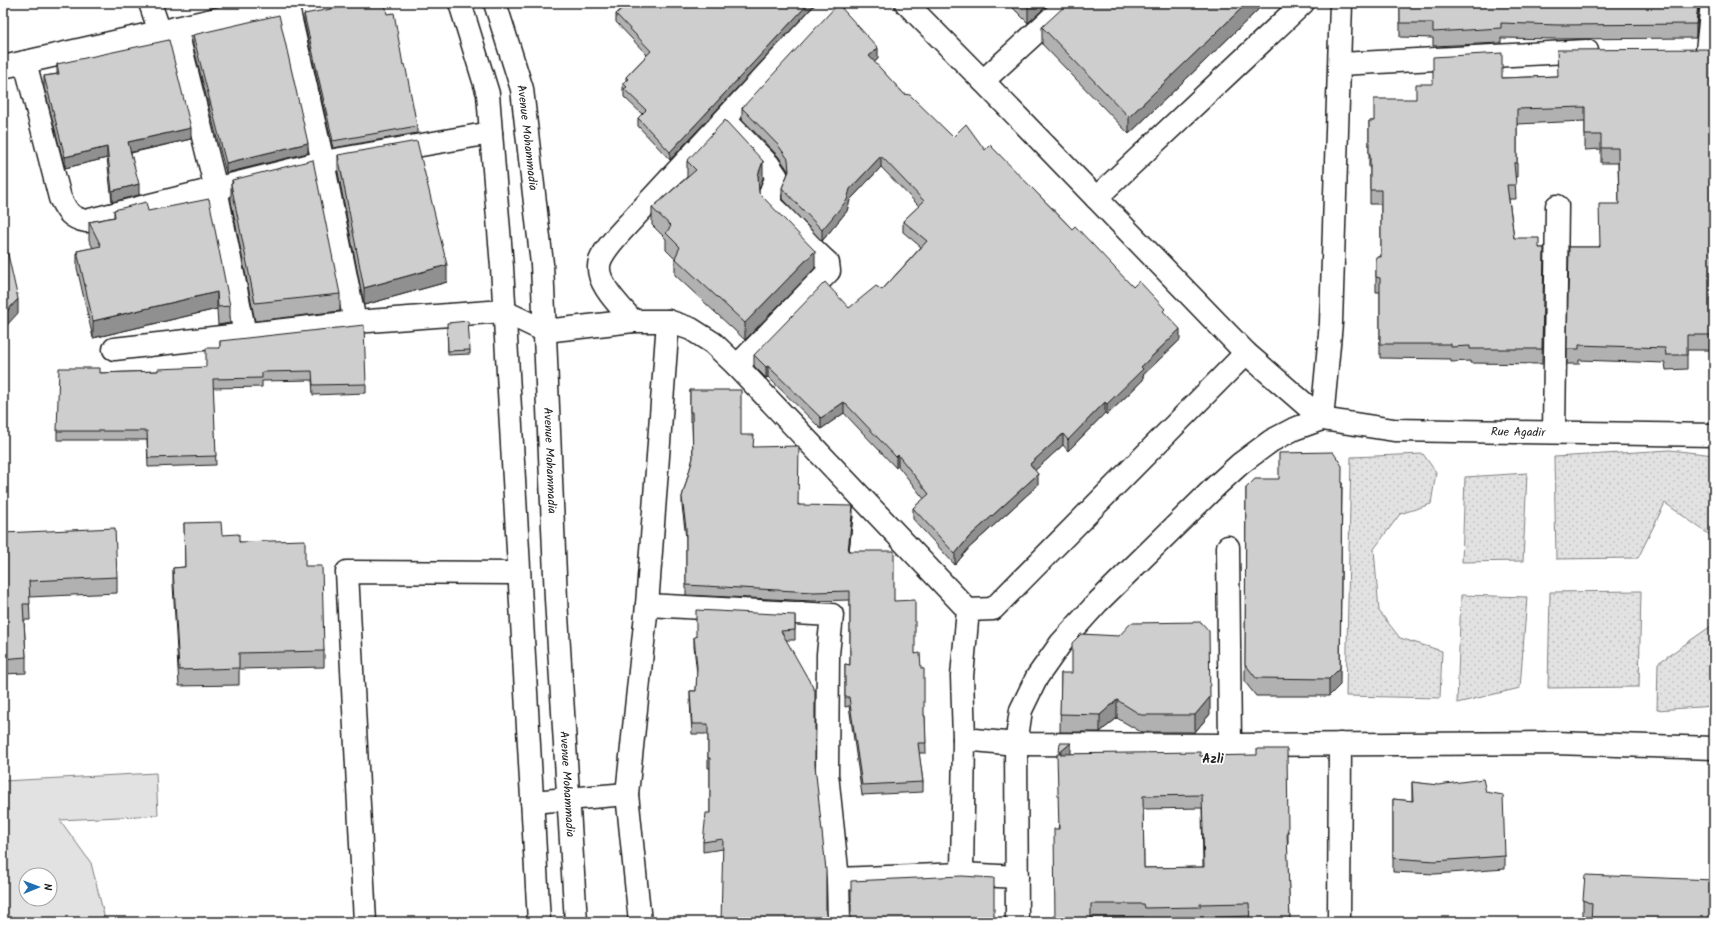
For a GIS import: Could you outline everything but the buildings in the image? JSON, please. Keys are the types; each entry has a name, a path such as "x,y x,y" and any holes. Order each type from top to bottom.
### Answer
{"street":[{"path":"150,3 168,30 216,189 245,334"},
{"path":"355,322 324,162 287,3 168,30 10,62 60,198 68,214 76,219 86,221 324,162 492,134"},
{"path":"460,3 488,94 492,134 538,922"},
{"name":"Avenue Mohammadia","path":"495,3 522,89 542,264 556,591 576,922"},
{"path":"633,322 608,292 598,272 600,260 618,235 832,3"},
{"path":"906,3 1246,353 1322,419"},
{"path":"983,81 1068,3"},
{"path":"1096,198 1303,3"},
{"path":"1322,419 1331,323 1341,3"},
{"path":"1684,51 1711,51 1712,3"},
{"path":"1340,64 1606,51"},
{"path":"725,120 769,165 777,177 770,193 770,205 828,263 829,270 737,366"},
{"path":"1554,432 1557,206"},
{"path":"114,349 355,322 503,311 545,331 633,322 668,321 691,329 713,343 737,366 968,610 962,676 964,739 962,874"},
{"path":"640,922 627,794 647,605 668,321"},
{"path":"968,610 993,609 1246,353"},
{"path":"1017,922 1016,744 1021,710 1037,677 1061,643 1098,602 1240,464 1277,438 1294,429 1322,419"},
{"name":"Rue Agadir","path":"1322,419 1394,430 1714,436"},
{"path":"1228,547 1230,745"},
{"path":"365,922 348,572 518,573"},
{"path":"647,605 832,615 828,654 826,774 838,879 839,922"},
{"path":"964,739 1016,744 1230,745 1554,743 1714,748"},
{"path":"1339,922 1340,744"},
{"path":"532,802 627,794"},
{"path":"838,879 962,874 1017,877"}],"shaded area":[{"path":"1670,450 1714,455 1714,538 1665,503 1638,558 1556,559 1554,457"},
{"path":"1423,454 1436,472 1431,504 1400,514 1374,549 1379,611 1400,638 1442,651 1440,698 1346,696 1351,457"},
{"path":"1527,473 1523,561 1462,562 1465,477"},
{"path":"1641,591 1639,687 1548,688 1550,592"},
{"path":"1461,595 1527,597 1520,688 1457,703"},
{"path":"1714,624 1714,706 1657,710 1658,663"},
{"path":"156,773 158,815 60,820 91,863 104,915 103,922 3,922 3,781"}],"district":[{"name":"Azli","path":"1213,758"}]}
